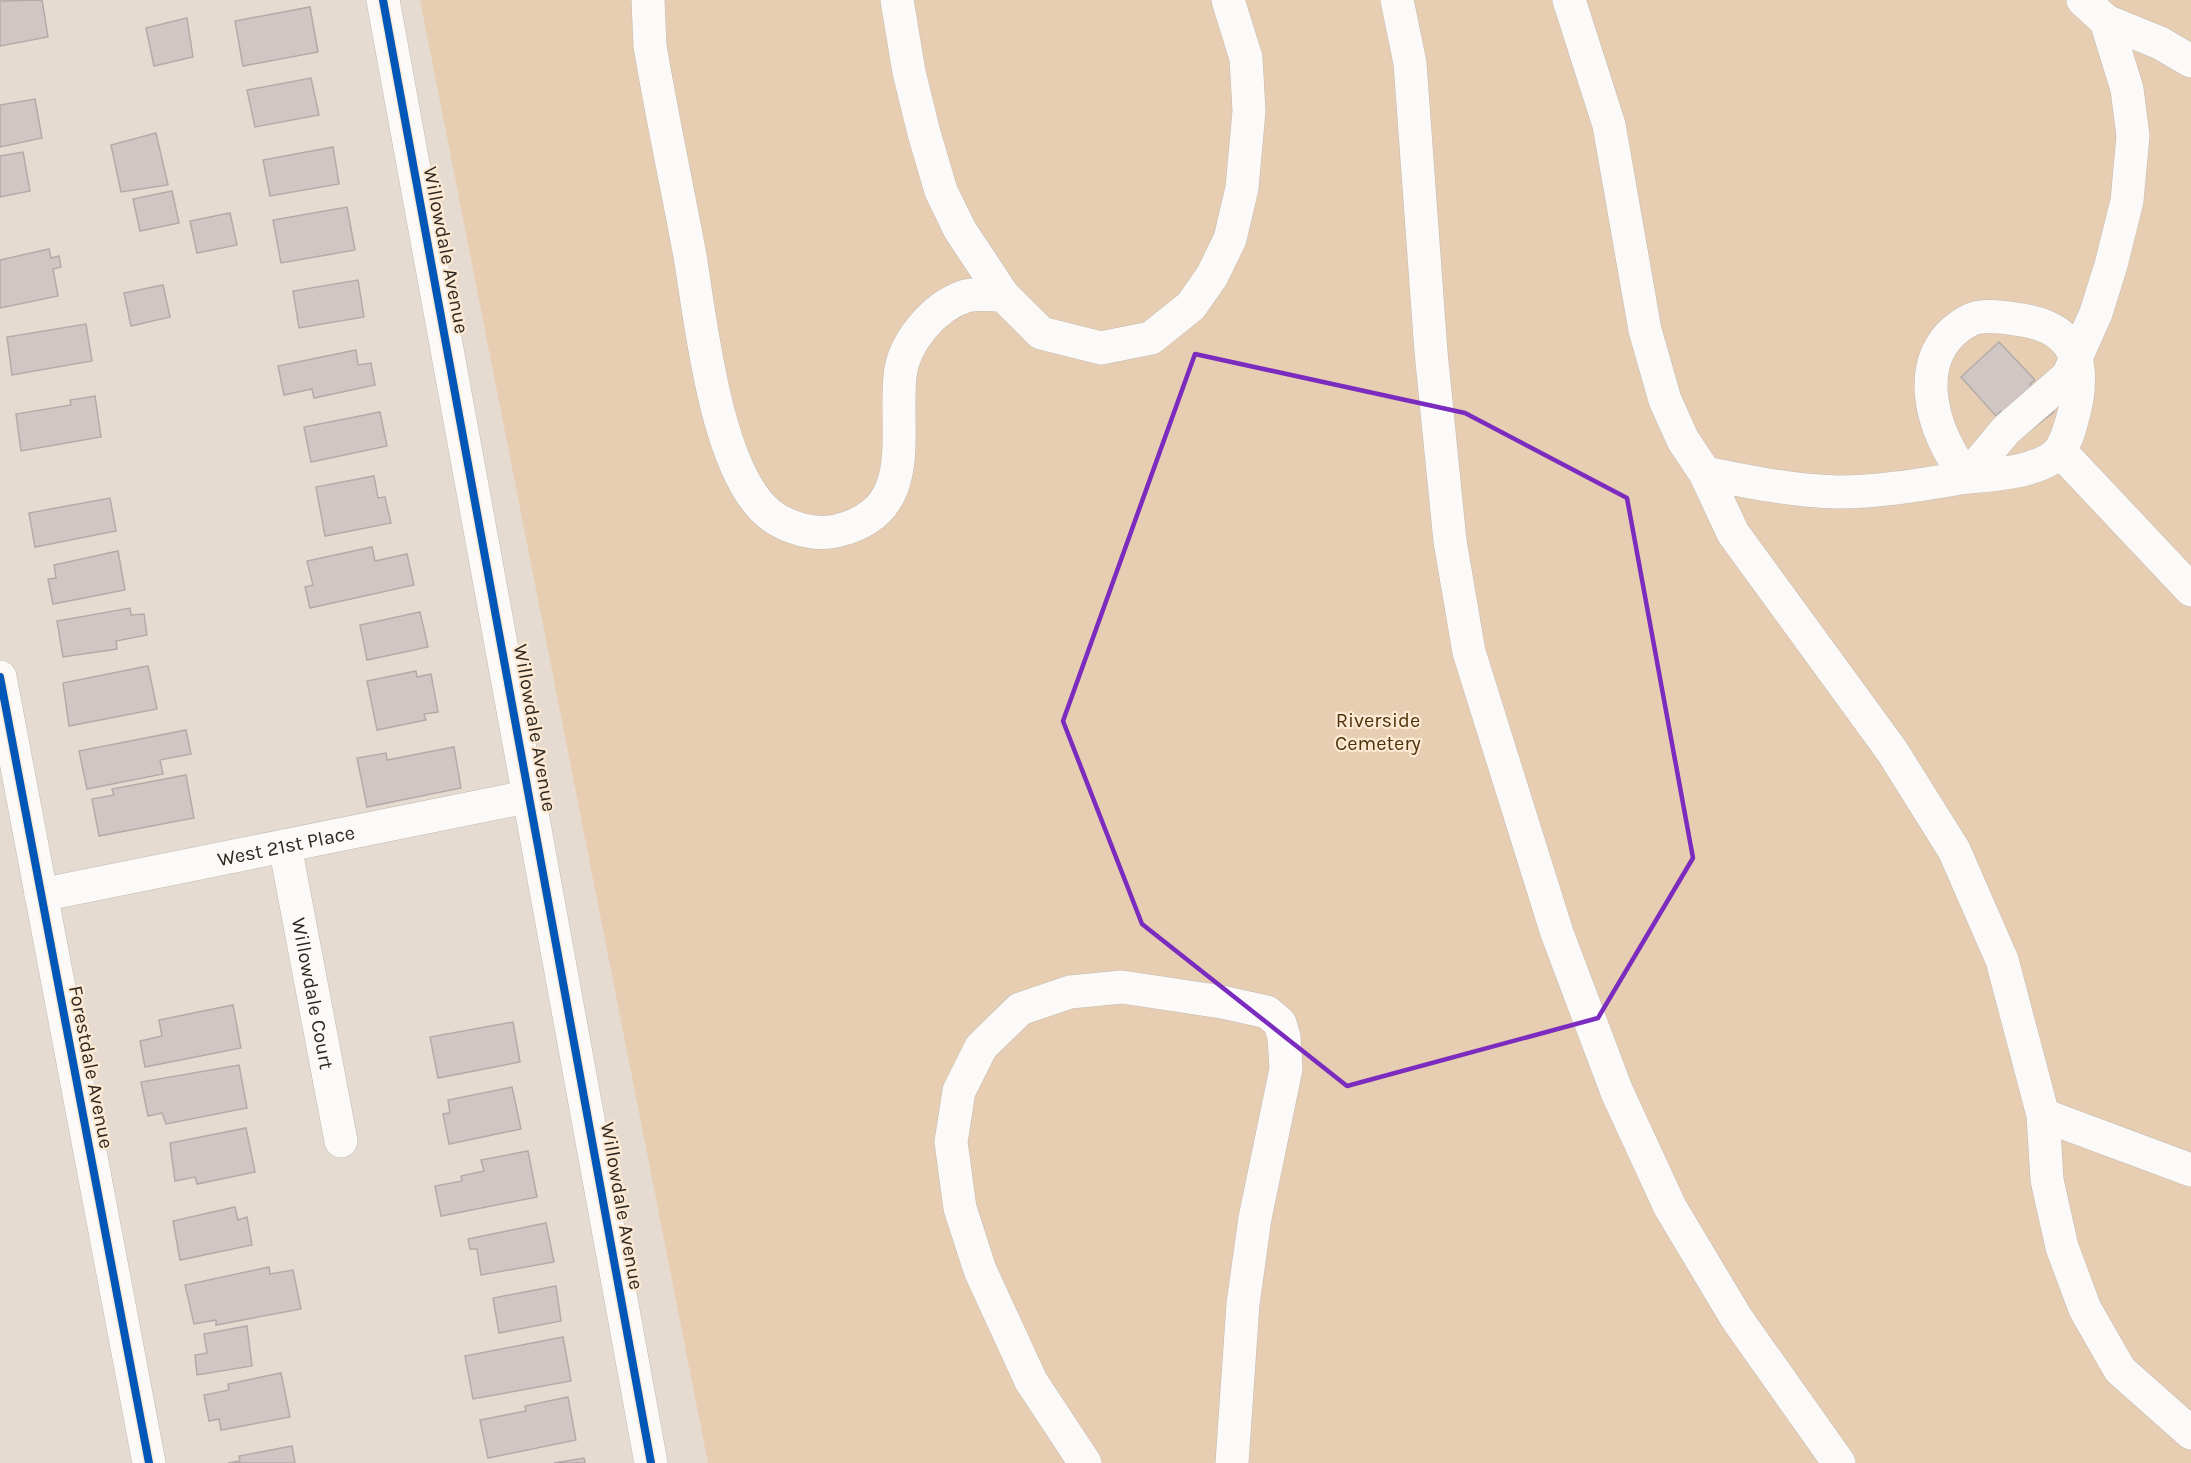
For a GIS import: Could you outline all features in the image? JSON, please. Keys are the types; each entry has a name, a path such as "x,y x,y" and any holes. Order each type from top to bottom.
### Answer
{"street":[{"name":"Willowdale Avenue","path":"382,0 531,796 651,1463"},
{"path":"648,0 652,58 708,367 729,449 746,484 768,513 797,529 829,532 854,527 877,511 895,482 901,445 900,374 913,338 940,310 967,296 1003,295"},
{"path":"897,0 909,72 941,191 960,230 1003,295 1041,333 1101,348 1151,338 1191,306 1212,276 1230,239 1242,188 1249,111 1246,69 1228,0"},
{"path":"1396,0 1410,63 1431,352 1450,541 1469,652 1557,933 1622,1102 1670,1207 1737,1319 1839,1463"},
{"path":"1569,0 1609,125 1645,330 1665,400 1683,440 1705,473 1733,533 1892,751 1954,850 2002,960 2043,1116 2047,1180 2062,1247 2085,1309 2120,1370 2191,1433"},
{"path":"1967,477 2006,430 2060,385 2096,313 2111,265 2127,201 2133,136 2127,89 2095,10"},
{"path":"2095,10 2191,61"},
{"path":"1705,473 1771,486 1838,492 1894,489 2015,472 2038,465 2060,451 2077,405 2081,381 2076,357 2065,340 2052,327 2033,321 2001,317 1972,319 1942,342 1934,360 1931,394 1942,440 1967,477"},
{"path":"2060,451 2191,590"},
{"name":"Forestdale Avenue","path":"0,677 149,1463"},
{"name":"West 21st Place","path":"41,895 531,796"},
{"name":"Willowdale Court","path":"285,846 341,1141"},
{"path":"1085,1463 1031,1381 980,1270 960,1208 951,1142 959,1091 981,1047 1020,1009 1070,992 1122,987 1222,1002 1267,1012 1280,1023 1284,1036 1286,1069 1255,1218 1243,1304 1232,1463"},
{"path":"2043,1116 2191,1170"}],"highlighted area":[{"path":"1195,354 1465,413 1627,498 1693,858 1598,1018 1347,1086 1142,924 1063,721"}],"green space":[{"name":"Riverside Cemetery","path":"420,0 2191,0 2191,1463 708,1463"}],"building":[{"path":"42,0 48,37 0,46 0,1"},
{"path":"310,7 318,52 243,66 235,21"},
{"path":"187,18 193,57 154,66 146,28"},
{"path":"311,78 319,115 255,127 247,90"},
{"path":"35,99 42,138 0,147 0,105"},
{"path":"156,133 168,185 121,192 111,145"},
{"path":"333,147 339,184 270,196 263,160"},
{"path":"23,152 30,191 0,197 0,156"},
{"path":"172,191 179,223 140,231 133,199"},
{"path":"347,207 355,250 281,263 273,220"},
{"path":"230,213 237,245 197,253 190,221"},
{"path":"49,249 51,258 59,256 61,267 53,269 58,296 0,308 0,260"},
{"path":"358,280 364,317 299,328 293,291"},
{"path":"163,285 170,317 131,326 124,293"},
{"path":"86,324 92,361 12,375 7,337"},
{"path":"1999,342 2035,380 2030,384 2054,412 2023,436 2001,411 1996,416 1961,377"},
{"path":"356,350 358,365 371,363 375,385 314,398 312,389 284,395 278,366"},
{"path":"95,396 101,437 21,451 16,414 71,405 70,400"},
{"path":"380,412 387,446 311,462 304,427"},
{"path":"374,476 378,498 385,497 391,523 325,536 316,487"},
{"path":"110,498 116,531 35,547 29,513"},
{"path":"372,547 375,561 407,554 414,585 310,608 305,587 313,585 307,561"},
{"path":"118,551 125,590 53,604 48,579 56,578 54,565"},
{"path":"130,608 131,615 144,614 147,635 116,641 117,649 63,657 57,621"},
{"path":"420,612 428,647 367,660 360,625"},
{"path":"148,666 157,709 69,726 63,683"},
{"path":"416,671 417,677 431,674 438,712 424,714 426,720 377,730 367,681"},
{"path":"186,730 191,754 160,760 163,774 87,789 79,751"},
{"path":"454,747 461,788 367,807 357,758 386,753 387,760"},
{"path":"186,775 194,818 99,836 92,799 114,795 112,789"},
{"path":"233,1005 241,1048 145,1067 140,1041 162,1036 159,1020"},
{"path":"513,1022 520,1062 438,1078 430,1037"},
{"path":"239,1065 247,1108 166,1124 162,1113 148,1116 141,1082"},
{"path":"512,1087 521,1129 449,1144 443,1114 450,1113 448,1100"},
{"path":"246,1128 255,1172 197,1184 195,1177 175,1181 170,1143"},
{"path":"528,1151 537,1197 441,1216 435,1186 462,1181 461,1176 484,1171 481,1160"},
{"path":"235,1207 238,1220 247,1217 252,1245 180,1260 173,1221"},
{"path":"546,1223 554,1262 481,1275 477,1249 470,1249 468,1239"},
{"path":"269,1267 270,1274 293,1270 301,1309 216,1325 216,1320 194,1324 185,1285"},
{"path":"556,1286 561,1321 499,1333 493,1298"},
{"path":"247,1326 252,1366 197,1375 195,1355 207,1353 204,1334"},
{"path":"563,1337 571,1381 473,1399 465,1356"},
{"path":"281,1373 290,1417 221,1430 219,1419 209,1421 204,1395 229,1390 228,1384"},
{"path":"568,1397 576,1440 488,1458 480,1420 526,1411 525,1406"},
{"path":"292,1446 295,1463 228,1463 240,1461 239,1456"},
{"path":"584,1458 585,1463 554,1463"}],"cycle path":[{"path":"383,0 651,1463"},
{"path":"0,677 149,1463"}]}
